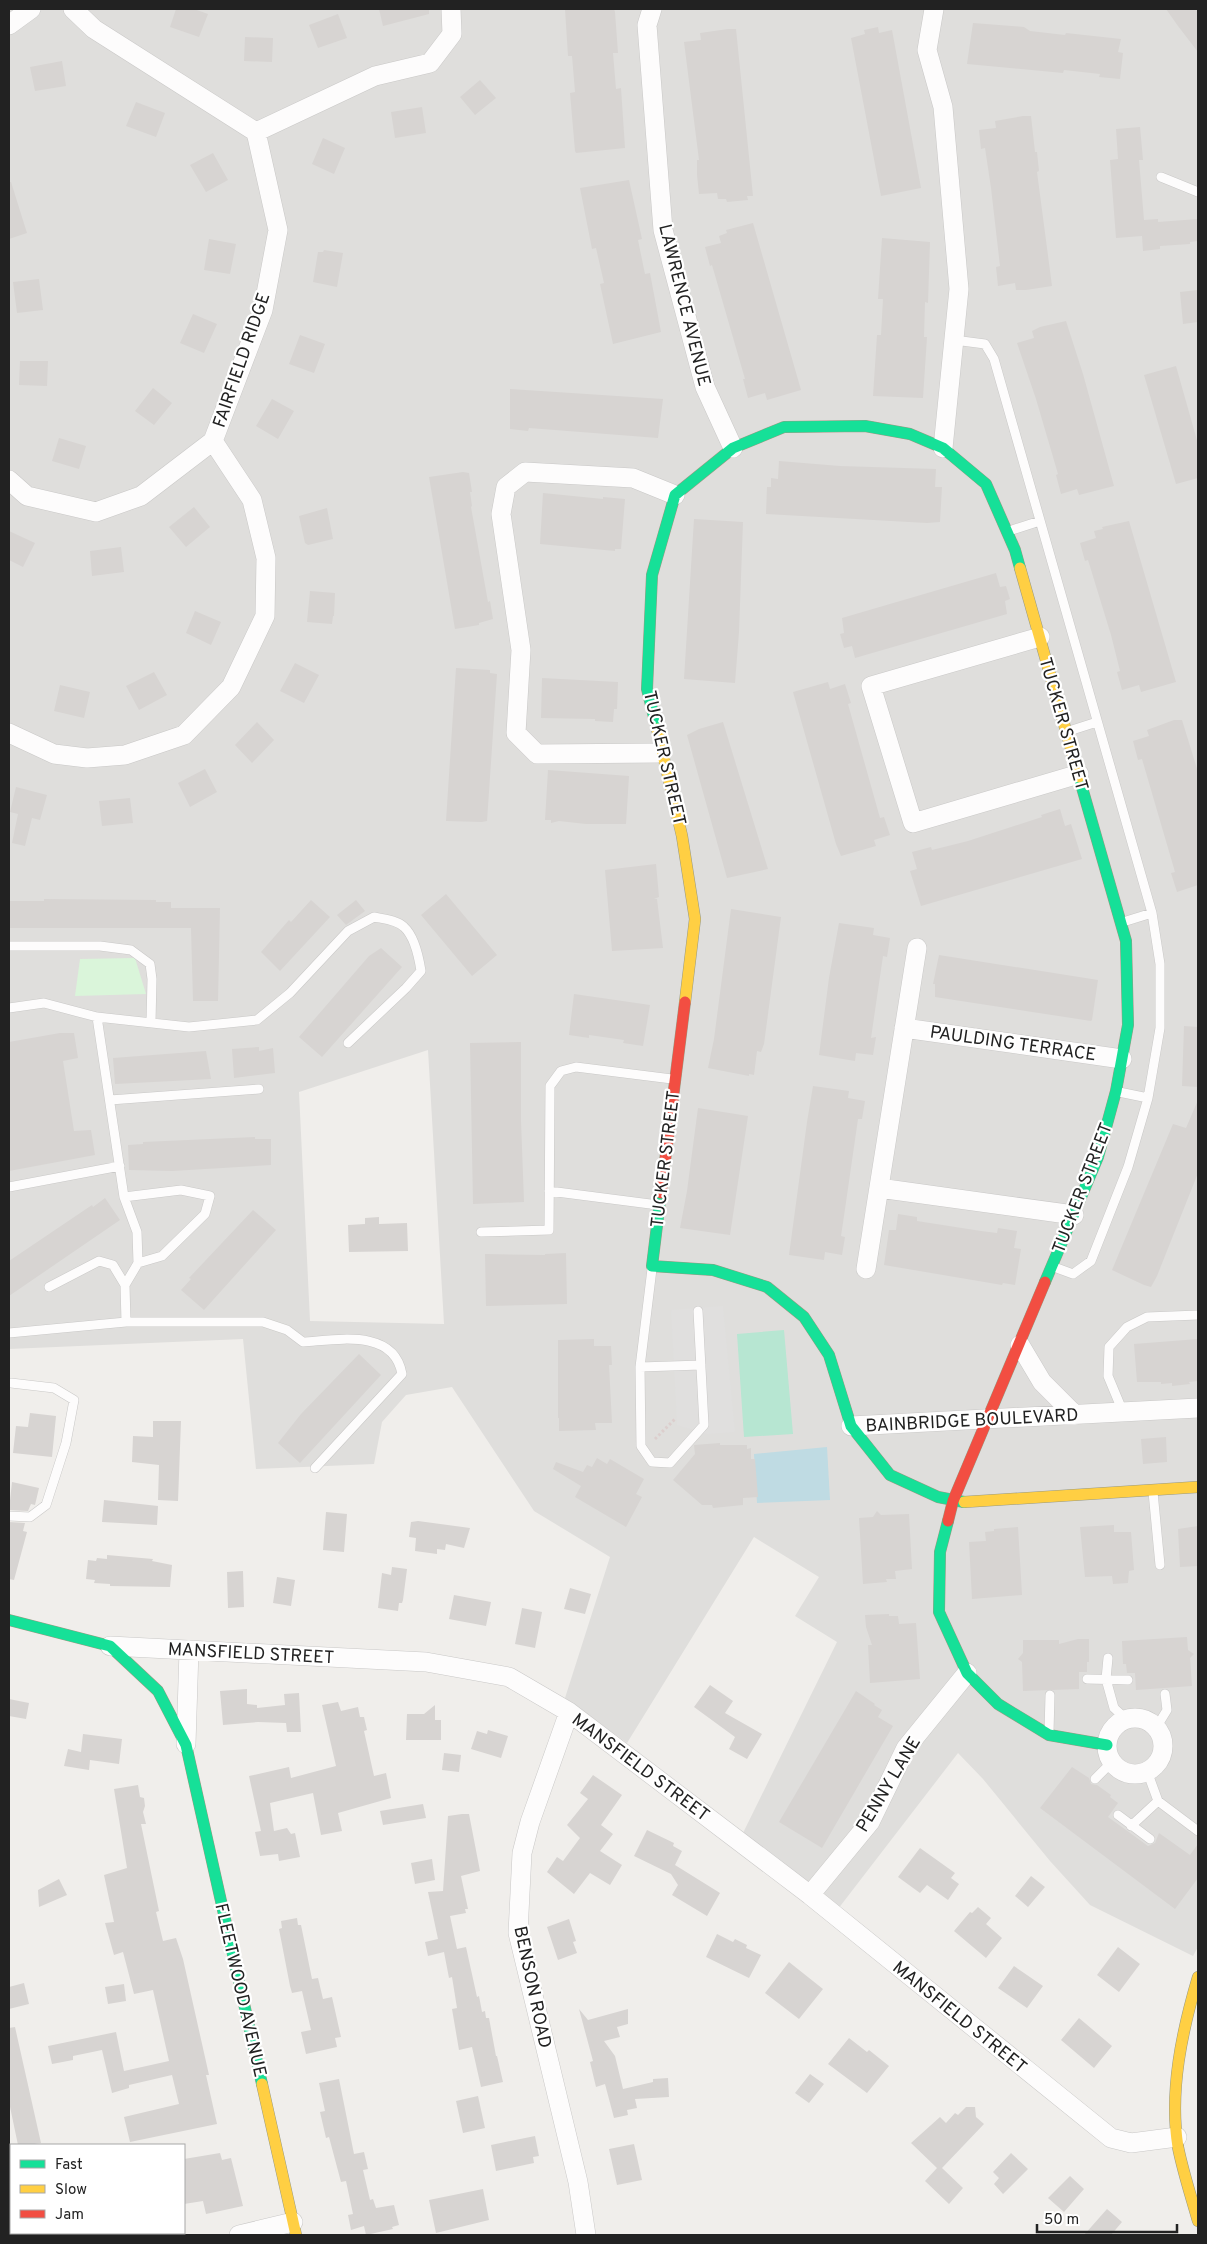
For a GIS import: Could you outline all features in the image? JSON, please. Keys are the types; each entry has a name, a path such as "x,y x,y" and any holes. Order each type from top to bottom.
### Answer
{"street":[{"path":"9,25 31,9"},
{"path":"73,9 94,29 256,132 375,76 430,63 452,34 452,9"},
{"name":"LAWRENCE AVENUE","path":"652,9 647,25 664,230 705,388 733,448"},
{"path":"934,9 927,50 943,107 959,289 943,448"},
{"name":"FAIRFIELD RIDGE","path":"9,480 27,496 96,512 140,496 213,441 263,310 278,230 256,132"},
{"name":"TUCKER STREET","path":"652,1266 694,919 682,836 647,689 652,575 675,495 733,448 784,427 864,426 910,434 943,448 986,484 1015,550 1126,941 1128,1025 1116,1091 1098,1157 953,1501"},
{"name":"FAIRFIELD RIDGE","path":"9,733 54,754 87,758 125,755 184,735 231,687 265,616 266,558 252,500 213,441"},
{"path":"662,753 537,754 516,733 521,650 501,514 506,487 525,472 633,478 675,495"},
{"path":"1040,637 871,686 913,823 1079,774"},
{"name":"PAULDING TERRACE","path":"866,1268 917,948"},
{"name":"PAULDING TERRACE","path":"904,1028 1122,1059"},
{"path":"879,1188 1074,1215"},
{"path":"652,1266 713,1270 767,1288 804,1317 829,1355 851,1426"},
{"path":"1020,1345 1042,1382 1075,1415"},
{"name":"BAINBRIDGE BOULEVARD","path":"851,1426 1198,1408"},
{"name":"BAINBRIDGE BOULEVARD","path":"851,1426 890,1475 938,1497 953,1501 1198,1487"},
{"path":"953,1501 940,1552 939,1612 967,1673 998,1704 1049,1735 1109,1754 1124,1772 1132,1774 1147,1771 1159,1760 1163,1744 1156,1728 1143,1719 1126,1719 1112,1730 1109,1754"},
{"name":"MANSFIELD STREET","path":"9,1620 110,1646 426,1662 509,1677 569,1712 810,1895 1111,2138 1131,2143 1177,2136"},
{"name":"FLEETWOOD AVENUE","path":"110,1646 158,1691 186,1745"},
{"name":"FLEETWOOD AVENUE","path":"189,1650 186,1745 295,2229"},
{"name":"PENNY LANE","path":"810,1895 870,1822 906,1748 967,1673"},
{"name":"BENSON ROAD","path":"569,1712 530,1822 522,1853 518,1933 578,2182 586,2235"},
{"path":"1198,1977 1186,2015 1180,2055 1177,2136 1189,2176 1198,2221"},
{"path":"239,2235 295,2229"}],"lane":[{"path":"1161,177 1198,192"},
{"path":"954,340 985,344 994,359 1152,913 1160,964 1160,1028 1148,1098 1128,1167 1091,1261 1073,1274 1052,1266"},
{"path":"1007,532 1040,521"},
{"path":"1066,731 1097,722"},
{"path":"1121,923 1152,913"},
{"path":"9,1008 44,1002 97,1017 190,1027 257,1020 290,993 348,931 374,917 392,921 404,927 417,950 421,971 406,988 348,1043"},
{"path":"9,946 100,946 131,950 150,964 152,979 151,1022"},
{"path":"97,1017 124,1197 137,1232 138,1263 125,1285"},
{"path":"481,1232 549,1230 550,1086 561,1072 576,1068 675,1079"},
{"path":"110,1100 259,1089"},
{"path":"1116,1091 1148,1098"},
{"path":"9,1187 120,1166"},
{"path":"124,1197 181,1190 210,1196 205,1214 162,1256 138,1263"},
{"path":"549,1191 660,1205"},
{"path":"49,1287 99,1260 113,1265 125,1285 126,1322"},
{"path":"652,1266 640,1367 641,1446 652,1462 670,1463 704,1426 698,1311"},
{"path":"1123,1412 1108,1376 1109,1347 1127,1327 1147,1317 1198,1315"},
{"path":"9,1333 126,1322 263,1322 287,1330 303,1342 359,1339 389,1349 400,1361 402,1374 315,1468"},
{"path":"640,1367 701,1365"},
{"path":"9,1516 30,1517 46,1505 66,1443 74,1400 54,1388 11,1383"},
{"path":"1152,1490 1160,1565"},
{"path":"1108,1658 1106,1679 1114,1708 1126,1719"},
{"path":"1087,1679 1128,1680"},
{"path":"1049,1735 1050,1694"},
{"path":"1156,1728 1167,1710 1165,1694"},
{"path":"1095,1779 1109,1754"},
{"path":"1147,1771 1158,1801 1198,1831"},
{"path":"1131,1826 1158,1801"},
{"path":"1118,1815 1150,1839"}],"shaded area":[{"path":"9,9 1198,9 1198,1947 1193,1956 1090,1905 1050,1861 983,1779 958,1753 838,1909 743,1833 837,1642 795,1616 819,1577 754,1537 627,1743 565,1698 610,1557 534,1511 452,1387 406,1395 382,1422 374,1464 256,1469 243,1339 9,1349","holes":["428,1050 444,1324 310,1321 299,1092"]},
{"path":"723,1306 735,1432 707,1434 677,1425 671,1310"}],"green space":[{"path":"135,958 146,994 75,996 80,959"},
{"path":"784,1330 793,1434 744,1437 737,1334"}],"water":[{"path":"827,1447 830,1500 757,1503 754,1454"}],"building":[{"path":"176,9 194,9 208,14 199,37 170,27"},
{"path":"379,9 429,9 429,14 383,26"},
{"path":"565,9 614,9 618,53 613,53 616,89 621,88 625,148 576,153 575,151 570,93 575,92 572,56 568,56"},
{"path":"1166,9 1198,9 1198,52 1178,26"},
{"path":"338,14 347,38 318,48 309,25"},
{"path":"973,23 1024,27 1030,31 1065,35 1066,33 1121,39 1118,52 1123,53 1120,79 1099,77 1100,74 1064,70 1063,73 967,64"},
{"path":"878,27 879,33 892,30 921,188 881,196 851,38 865,34 864,30"},
{"path":"736,29 753,196 747,196 748,200 727,202 726,199 718,199 717,193 699,194 697,160 699,160 684,42 701,40 700,33"},
{"path":"245,37 273,38 272,62 244,61"},
{"path":"62,61 66,86 35,91 30,67"},
{"path":"480,80 496,98 475,115 460,97"},
{"path":"136,102 165,113 156,137 126,126"},
{"path":"422,107 426,133 395,138 391,112"},
{"path":"1031,116 1035,152 1037,152 1039,171 1037,172 1052,286 1016,290 1015,283 998,286 996,267 1000,266 991,188 985,148 981,149 979,130 996,128 995,121"},
{"path":"1140,127 1143,160 1139,160 1144,220 1158,219 1158,222 1198,219 1198,241 1190,242 1190,244 1160,246 1160,249 1143,251 1142,236 1116,238 1110,160 1118,159 1116,129"},
{"path":"323,138 345,148 334,174 312,164"},
{"path":"213,153 228,180 206,192 190,165"},
{"path":"629,180 642,239 638,240 645,274 650,273 661,332 613,344 600,284 604,283 596,248 592,249 580,188"},
{"path":"9,182 11,182 27,233 9,239"},
{"path":"753,223 801,390 767,400 765,393 748,398 743,379 745,379 705,247 721,243 719,236 727,233 726,230"},
{"path":"882,238 930,242 928,303 925,302 924,337 927,337 923,398 873,396 877,335 881,335 883,299 878,299"},
{"path":"209,239 236,244 230,274 204,270"},
{"path":"324,250 343,253 337,287 313,282 318,252 323,252"},
{"path":"39,279 43,310 17,313 13,282"},
{"path":"1198,290 1198,322 1183,324 1180,292"},
{"path":"193,314 217,324 204,353 180,343"},
{"path":"1066,321 1083,374 1114,486 1079,495 1077,489 1061,494 1056,475 1058,474 1017,343 1034,338 1032,331 1040,327"},
{"path":"300,335 325,344 314,373 289,364"},
{"path":"20,361 48,361 47,386 19,385"},
{"path":"1176,366 1198,444 1198,478 1176,484 1144,375"},
{"path":"153,388 172,403 154,425 135,411"},
{"path":"510,389 663,399 658,438 529,428 528,431 510,429"},
{"path":"272,399 294,411 278,439 256,426"},
{"path":"59,438 86,446 79,469 52,461"},
{"path":"779,461 840,466 936,469 935,487 942,487 940,522 927,523 766,514 767,487 771,487 771,478 778,479"},
{"path":"463,472 469,473 472,492 470,492 471,507 488,602 490,601 493,619 479,623 479,625 455,629 429,477"},
{"path":"543,493 603,499 603,497 625,499 621,549 615,549 615,551 540,544"},
{"path":"194,507 210,527 186,547 169,527"},
{"path":"327,508 333,539 308,545 305,543 299,516"},
{"path":"694,519 743,522 735,683 684,679"},
{"path":"1129,521 1176,682 1141,692 1139,685 1122,690 1117,672 1120,671 1111,635 1088,560 1085,561 1080,543 1096,538 1094,531 1103,529 1102,527"},
{"path":"9,531 35,543 23,567 9,560"},
{"path":"121,547 124,572 92,576 90,551"},
{"path":"996,573 1000,587 1006,586 1010,599 1005,601 1007,614 855,658 852,646 844,648 840,634 844,633 842,618"},
{"path":"310,591 335,593 332,624 307,622"},
{"path":"195,611 221,622 211,645 186,633"},
{"path":"295,663 319,675 304,703 280,691"},
{"path":"456,668 490,670 490,673 497,674 487,821 482,822 446,821"},
{"path":"154,672 167,695 139,710 126,686"},
{"path":"542,678 618,682 617,709 614,709 613,722 595,721 595,719 541,718"},
{"path":"828,682 830,689 845,684 851,703 848,704 880,818 884,817 890,835 874,840 876,846 841,856 793,692"},
{"path":"60,685 90,692 84,718 54,711"},
{"path":"1174,720 1182,720 1198,772 1198,885 1177,892 1171,873 1175,872 1142,759 1138,760 1133,741 1149,736 1147,730"},
{"path":"257,722 274,740 252,763 235,745"},
{"path":"723,722 768,869 727,878 687,735 699,729"},
{"path":"205,769 217,792 190,807 178,783"},
{"path":"548,770 629,776 626,824 586,824 559,821 551,823 551,820 545,820"},
{"path":"16,787 47,795 40,820 32,818 25,846 12,843 18,814 10,812"},
{"path":"130,798 133,823 102,826 99,801"},
{"path":"1060,809 1065,826 1071,824 1082,859 921,906 910,871 917,869 912,852 931,847 932,850 968,841 1042,817 1041,815"},
{"path":"656,864 659,897 654,899 657,899 663,948 612,951 605,870"},
{"path":"446,894 497,955 472,976 421,915"},
{"path":"44,899 156,900 156,902 171,902 171,908 220,908 218,1001 193,1001 191,928 9,928 9,901 44,901"},
{"path":"311,900 330,917 280,971 261,952 289,920 291,922"},
{"path":"356,900 365,911 346,925 337,915"},
{"path":"731,909 781,917 764,1044 761,1052 757,1051 754,1075 749,1074 749,1076 708,1068 714,1039"},
{"path":"839,923 874,928 873,935 890,938 887,957 883,956 871,1038 876,1037 873,1055 856,1053 855,1061 819,1055 829,978"},
{"path":"381,948 402,967 322,1057 299,1037 369,956"},
{"path":"939,955 1098,980 1092,1020 935,997 935,984 933,984"},
{"path":"574,994 650,1005 643,1046 623,1043 624,1040 589,1035 589,1038 569,1035"},
{"path":"1184,1026 1198,1027 1198,1087 1182,1086"},
{"path":"60,1033 74,1033 78,1058 63,1061 74,1131 91,1130 95,1155 9,1171 9,1042"},
{"path":"521,1042 524,1202 473,1204 470,1043"},
{"path":"259,1047 259,1051 273,1048 275,1073 234,1078 232,1049"},
{"path":"206,1051 211,1079 115,1084 113,1058"},
{"path":"813,1086 849,1091 848,1098 865,1101 862,1119 858,1119 841,1236 845,1237 842,1255 825,1252 824,1260 789,1255"},
{"path":"1198,1100 1198,1173 1151,1287 1112,1270 1173,1124 1186,1128"},
{"path":"698,1108 748,1116 730,1235 680,1228"},
{"path":"255,1137 255,1139 271,1139 271,1165 172,1171 129,1170 128,1145 143,1144 143,1142"},
{"path":"105,1198 120,1220 9,1296 9,1261"},
{"path":"253,1210 276,1230 204,1310 181,1290 191,1279 189,1278"},
{"path":"898,1214 917,1217 917,1221 981,1231 997,1233 998,1228 1017,1231 1014,1248 1021,1249 1015,1285 1003,1283 1002,1285 884,1265 889,1230 896,1230"},
{"path":"379,1217 379,1224 407,1223 408,1251 349,1252 348,1225 365,1224 365,1218"},
{"path":"566,1253 567,1304 486,1306 485,1254 545,1255"},
{"path":"594,1339 594,1346 611,1346 612,1365 609,1365 612,1423 595,1423 596,1430 559,1431 558,1340"},
{"path":"1198,1339 1198,1381 1172,1386 1172,1383 1137,1382 1134,1344"},
{"path":"359,1354 381,1375 300,1463 278,1443 301,1414"},
{"path":"30,1413 56,1416 52,1457 13,1453 16,1426 28,1427"},
{"path":"153,1421 181,1421 178,1501 158,1500 159,1465 132,1462 133,1436 153,1437"},
{"path":"1166,1437 1167,1462 1143,1464 1141,1439"},
{"path":"720,1443 720,1445 747,1445 747,1449 751,1448 751,1459 755,1459 758,1497 743,1498 743,1505 713,1508 712,1505 702,1505 673,1480 695,1454 694,1445"},
{"path":"597,1458 607,1464 610,1459 644,1479 636,1494 642,1497 626,1527 575,1497 581,1486 553,1469 556,1462 583,1472 587,1465 592,1467"},
{"path":"12,1482 39,1488 35,1505 31,1504 28,1511 9,1510"},
{"path":"104,1500 158,1506 157,1525 102,1522"},
{"path":"877,1511 881,1515 909,1514 912,1569 895,1571 896,1579 886,1579 887,1582 863,1584 859,1518 873,1517"},
{"path":"326,1512 347,1514 344,1552 323,1550"},
{"path":"418,1521 470,1528 464,1548 446,1544 445,1550 437,1549 437,1554 415,1551 416,1538 409,1537 411,1522"},
{"path":"9,1522 25,1523 23,1531 27,1532 14,1580 9,1579"},
{"path":"1114,1525 1114,1532 1131,1532 1134,1570 1129,1571 1128,1583 1113,1584 1112,1576 1085,1577 1080,1527"},
{"path":"1198,1526 1198,1566 1180,1567 1178,1529"},
{"path":"1018,1527 1022,1595 972,1599 969,1542 986,1541 985,1532 994,1531 994,1529"},
{"path":"107,1555 153,1559 152,1561 172,1565 170,1587 110,1586 110,1584 94,1583 95,1580 86,1579 88,1560 96,1561 97,1558 107,1559"},
{"path":"392,1567 407,1569 403,1600 402,1603 399,1603 398,1611 378,1608 382,1573 391,1575"},
{"path":"243,1571 244,1607 228,1608 227,1572"},
{"path":"277,1577 295,1580 291,1606 273,1603"},
{"path":"570,1588 591,1594 585,1614 564,1609"},
{"path":"454,1595 491,1602 486,1626 449,1619"},
{"path":"522,1608 542,1612 535,1648 515,1644"},
{"path":"889,1614 889,1616 898,1616 899,1624 916,1623 920,1679 870,1683 868,1645 872,1645 866,1627 865,1615"},
{"path":"1187,1637 1188,1650 1194,1654 1190,1658 1192,1686 1136,1690 1135,1673 1127,1673 1126,1664 1123,1664 1122,1641"},
{"path":"1078,1639 1089,1639 1087,1672 1079,1672 1079,1689 1023,1691 1022,1662 1018,1659 1023,1653 1023,1640 1059,1640 1059,1644"},
{"path":"710,1685 733,1701 725,1713 762,1734 747,1759 729,1749 735,1737 694,1707"},
{"path":"247,1689 247,1704 257,1705 257,1708 285,1705 284,1694 299,1693 301,1732 287,1732 286,1723 258,1722 223,1725 220,1691"},
{"path":"856,1691 882,1710 878,1717 893,1726 822,1848 779,1822"},
{"path":"9,1699 29,1703 26,1719 9,1716"},
{"path":"338,1702 341,1711 358,1707 360,1717 364,1717 367,1730 364,1731 374,1776 386,1773 391,1798 338,1813 342,1831 321,1835 313,1793 270,1803 274,1831 287,1828 291,1834 295,1833 300,1857 279,1861 278,1854 260,1856 255,1832 261,1831 249,1776 289,1767 291,1778 336,1766 322,1705"},
{"path":"435,1705 435,1720 441,1720 441,1740 406,1740 407,1714 424,1714"},
{"path":"488,1730 508,1736 501,1758 471,1749 477,1731 487,1734"},
{"path":"83,1734 122,1739 119,1764 90,1760 89,1770 64,1766 68,1749 81,1752"},
{"path":"444,1753 461,1755 459,1772 442,1770"},
{"path":"1072,1767 1089,1778 1091,1784 1097,1785 1111,1795 1110,1797 1118,1803 1108,1817 1148,1846 1155,1843 1159,1833 1190,1855 1198,1844 1198,1878 1175,1909 1040,1808"},
{"path":"593,1775 622,1795 601,1825 613,1834 600,1851 622,1865 610,1885 590,1873 574,1894 547,1872 557,1857 563,1861 580,1838 567,1825 588,1799 580,1793"},
{"path":"138,1785 140,1797 144,1798 145,1806 143,1812 146,1824 141,1824 159,1911 156,1912 163,1941 176,1938 183,1959 209,2075 206,2075 217,2124 130,2142 124,2117 179,2104 172,2075 129,2085 129,2088 112,2093 102,2050 73,2056 73,2060 52,2064 48,2046 116,2032 124,2071 169,2061 153,1990 134,1994 123,1952 114,1955 105,1923 114,1922 104,1875 127,1868 114,1789"},
{"path":"423,1804 426,1818 383,1825 380,1811"},
{"path":"469,1814 480,1871 461,1876 468,1909 465,1909 466,1913 450,1916 457,1949 466,1947 477,1997 479,1996 482,2012 485,2011 486,2018 489,2018 503,2082 481,2087 472,2047 459,2050 452,2009 457,2008 452,1977 449,1978 444,1952 428,1956 425,1942 438,1939 428,1892 443,1891 448,1816"},
{"path":"647,1830 674,1843 673,1846 682,1851 675,1865 720,1893 707,1916 672,1895 678,1885 671,1874 634,1856"},
{"path":"920,1848 955,1873 951,1878 959,1884 948,1900 927,1885 920,1893 898,1877"},
{"path":"432,1859 435,1880 415,1884 411,1863"},
{"path":"1031,1876 1045,1887 1028,1907 1015,1896"},
{"path":"59,1879 67,1895 39,1907 38,1890"},
{"path":"978,1907 991,1918 986,1924 1002,1938 986,1958 954,1931 970,1912 972,1913"},
{"path":"297,1918 298,1925 301,1925 312,1979 318,1978 323,1999 332,1997 341,2037 335,2038 337,2047 306,2054 301,2032 311,2030 302,1991 292,1993 279,1929 282,1928 281,1921"},
{"path":"569,1919 576,1941 573,1942 577,1953 558,1960 547,1927"},
{"path":"717,1934 733,1942 735,1939 747,1945 746,1948 761,1955 749,1978 706,1957"},
{"path":"1118,1947 1140,1964 1119,1992 1097,1975"},
{"path":"789,1962 823,1989 799,2019 765,1993"},
{"path":"1014,1966 1043,1986 1027,2008 998,1988"},
{"path":"24,1983 29,2004 9,2009 9,1987"},
{"path":"124,1984 126,2001 108,2004 105,1987"},
{"path":"579,2009 588,2020 628,2009 628,2024 617,2027 620,2037 604,2041 615,2056 623,2089 653,2082 653,2079 668,2078 669,2097 635,2099 637,2108 627,2110 628,2115 614,2118 605,2084 596,2087 590,2062 593,2061"},
{"path":"1079,2018 1112,2046 1094,2068 1061,2040"},
{"path":"15,2027 41,2143 18,2144 9,2102 9,2028"},
{"path":"849,2038 867,2052 869,2050 889,2066 867,2093 828,2064"},
{"path":"810,2074 824,2084 809,2103 795,2093"},
{"path":"339,2079 354,2154 364,2152 368,2169 363,2170 370,2200 373,2199 376,2208 394,2205 399,2225 392,2227 393,2229 366,2235 364,2226 351,2230 348,2215 353,2214 346,2181 341,2182 329,2137 326,2138 320,2112 325,2111 319,2083"},
{"path":"478,2096 485,2128 463,2133 456,2101"},
{"path":"966,2107 975,2107 976,2117 984,2124 942,2168 963,2188 949,2204 925,2181 937,2168 911,2143 940,2117 946,2123 955,2113 958,2115"},
{"path":"535,2136 539,2156 533,2157 534,2163 496,2171 491,2145"},
{"path":"634,2144 642,2180 617,2185 609,2149"},
{"path":"220,2153 222,2160 231,2158 243,2206 206,2214 203,2201 185,2204 185,2159"},
{"path":"1011,2153 1028,2169 1003,2194 994,2184 999,2178 993,2172"},
{"path":"1070,2176 1084,2189 1064,2212 1048,2198"},
{"path":"483,2189 489,2220 436,2233 429,2200"},
{"path":"1107,2209 1122,2222 1111,2235 1084,2235"}],"traffic: fast":[{"path":"657,729 647,689 652,575 675,495 733,448 784,427 865,426 910,434 943,448 986,484 1015,550 1020,568"},
{"path":"1045,1282 1098,1157 1116,1091 1128,1025 1126,941 1079,777"},
{"path":"661,1193 652,1266 713,1270 767,1287 804,1317 829,1355 851,1426 890,1475 938,1497 964,1502"},
{"path":"948,1521 940,1552 939,1612 967,1673 998,1704 1049,1735 1107,1745"},
{"path":"9,1620 110,1646 158,1691 186,1745 262,2084"}],"traffic: slow":[{"path":"1020,568 1079,777"},
{"path":"657,729 682,836 695,919 685,1002"},
{"path":"964,1502 1198,1487"},
{"path":"1198,1977 1182,2040 1175,2104 1178,2147 1198,2221"},
{"path":"262,2084 296,2235"}],"traffic: jam":[{"path":"661,1193 685,1002"},
{"path":"948,1521 953,1501 1045,1282"}]}
